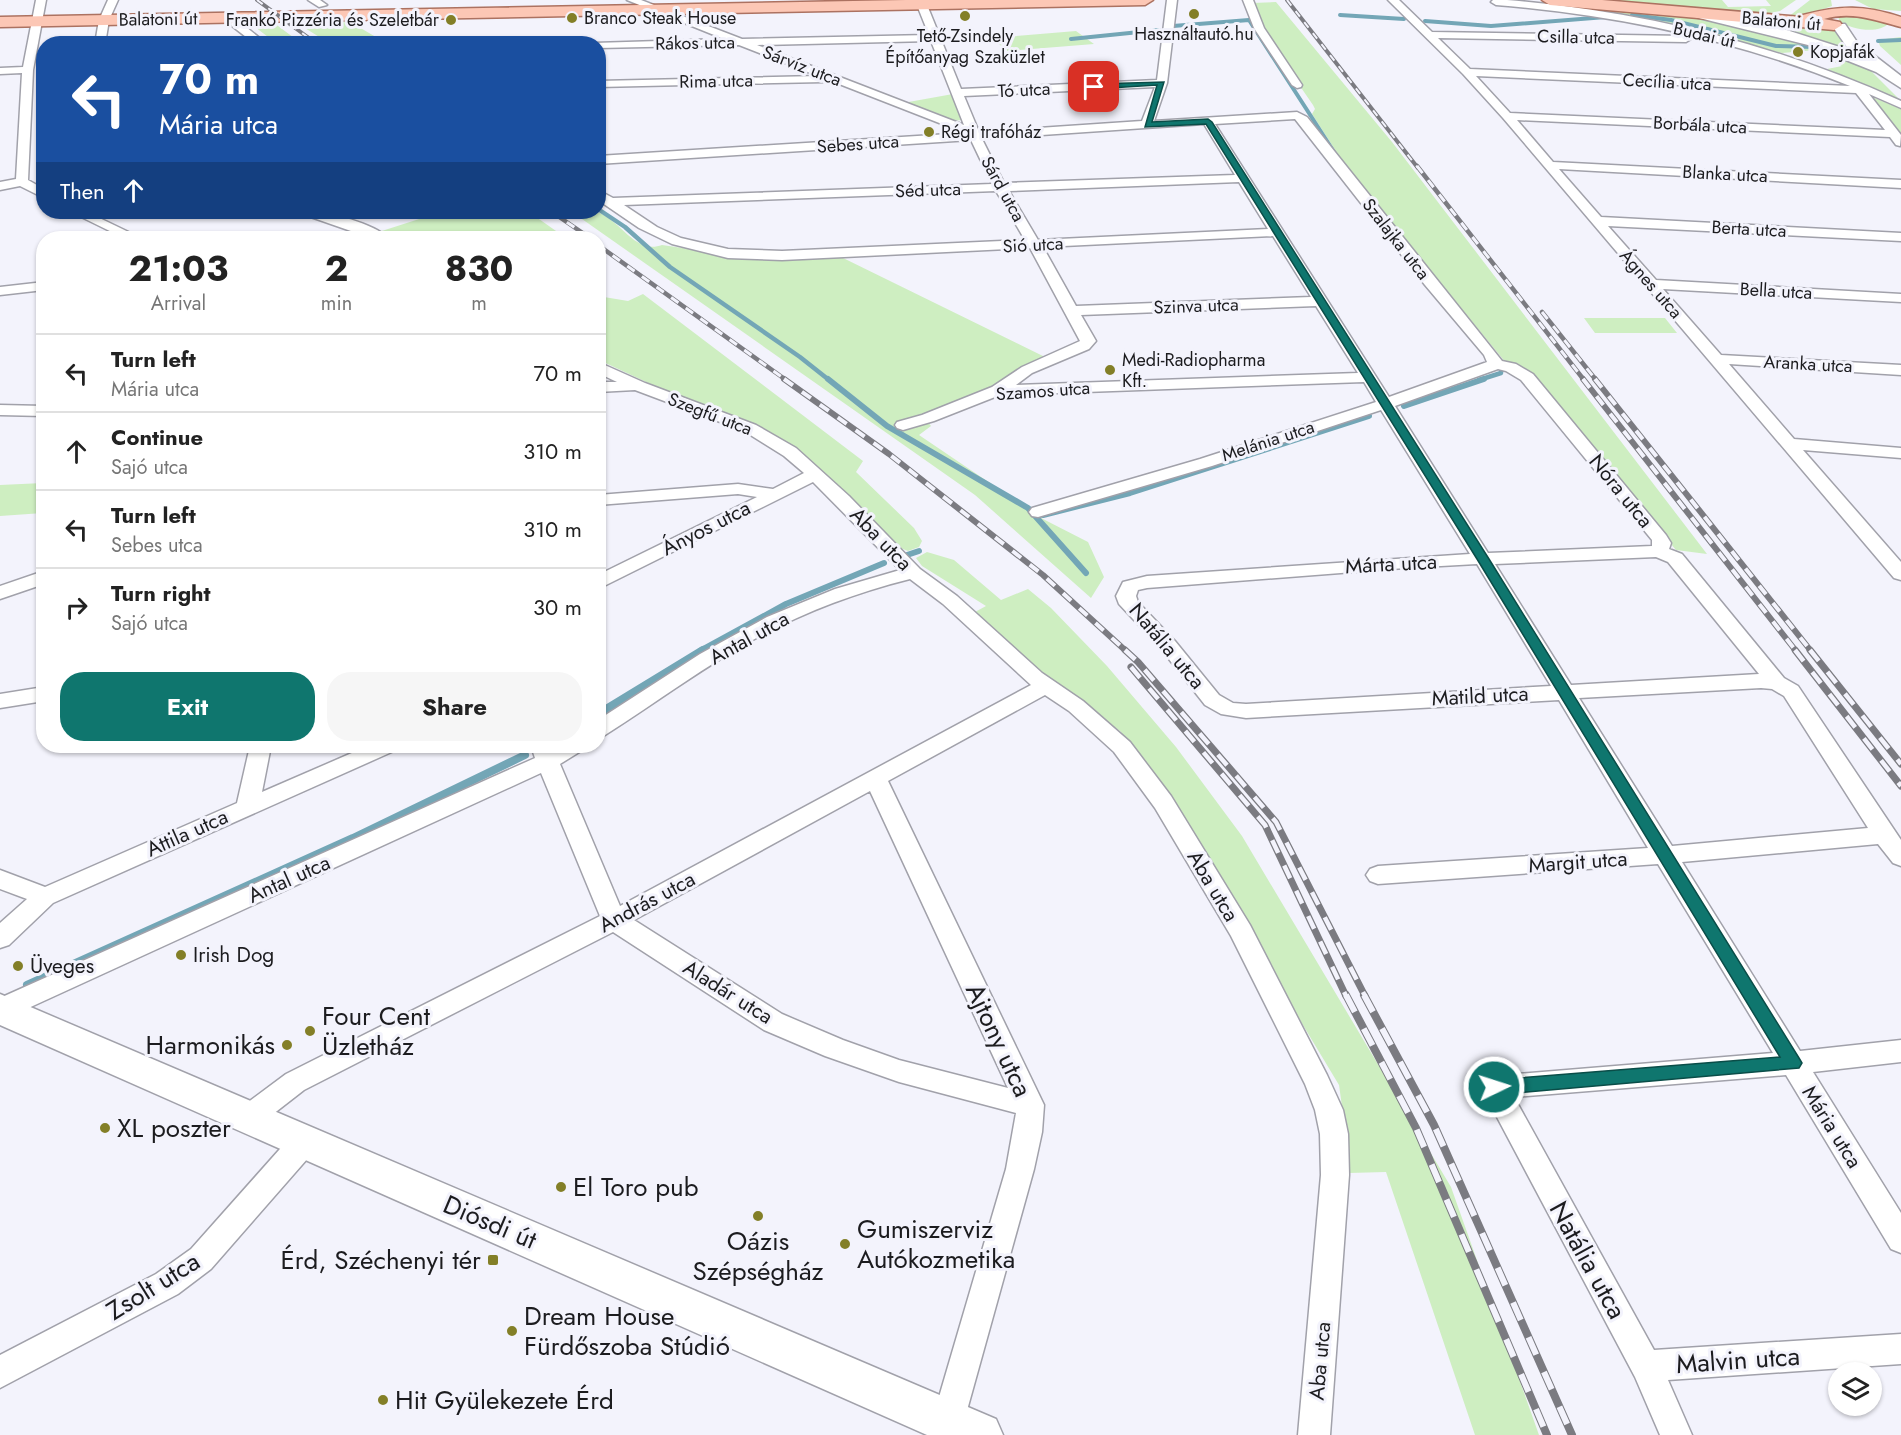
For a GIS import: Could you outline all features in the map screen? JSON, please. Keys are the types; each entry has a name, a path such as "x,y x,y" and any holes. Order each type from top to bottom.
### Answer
{"main road":[{"name":"Balatoni út","path":"0,22 657,10 921,2 1144,0"},
{"name":"Balatoni út","path":"1550,0 1753,18 1835,16"},
{"path":"1850,0 1872,13 1890,29"},
{"path":"1753,18 1777,16 1794,8"},
{"path":"1688,12 1744,22 1803,38 1845,53 1901,81"},
{"path":"1835,16 1872,13"},
{"path":"1835,16 1852,45 1879,68"},
{"path":"1835,16 1890,29"},
{"path":"1890,29 1870,47 1901,81"},
{"name":"Diósdi út","path":"1,1009 964,1428"}],"street":[{"path":"22,182 28,70 41,0"},
{"path":"101,36 104,20 112,0"},
{"name":"Sárvíz utca","path":"632,0 974,134"},
{"path":"1147,125 1162,83 1172,0"},
{"path":"1248,0 1259,28 1297,85"},
{"name":"Ágnes utca","path":"1393,0 1467,72 1507,116 1901,574"},
{"name":"Sárd utca","path":"921,2 974,134 1000,187 1035,245 1088,343 1027,370 998,390"},
{"name":"Budai út","path":"1496,2 1546,5 1606,14 1722,39 1789,58 1901,105"},
{"path":"239,18 237,24 252,36"},
{"name":"Csilla utca","path":"1429,35 1722,39"},
{"name":"Rákos utca","path":"606,45 935,38"},
{"path":"0,71 28,70"},
{"name":"Cecília utca","path":"1467,72 1863,89"},
{"name":"Rima utca","path":"606,84 834,79"},
{"name":"Tó utca","path":"958,93 1162,83"},
{"path":"1863,89 1897,139"},
{"name":"Sebes utca","path":"606,159 1297,115"},
{"name":"Szalajka utca","path":"1297,115 1303,119 1430,282 1502,365"},
{"name":"Borbála utca","path":"1507,116 1897,139"},
{"name":"Mária utca","path":"1208,122 1483,559 1901,1239"},
{"name":"Blanka utca","path":"1548,165 1901,184"},
{"name":"Séd utca","path":"611,202 1244,178"},
{"path":"0,186 22,182 36,190"},
{"name":"Sió utca","path":"606,199 662,235 698,248 744,255 1035,245 1279,232"},
{"path":"93,219 119,231"},
{"path":"331,219 366,231"},
{"name":"Berta utca","path":"1596,220 1901,237"},
{"name":"Bella utca","path":"1651,284 1901,298"},
{"path":"0,291 36,287"},
{"name":"Szinva utca","path":"1072,311 1321,301"},
{"name":"Aranka utca","path":"1716,359 1901,370"},
{"name":"Melánia utca","path":"1038,512 1125,488 1502,365"},
{"name":"Nóra utca","path":"1502,365 1527,377 1660,539 1662,543 1659,551 1675,558 1781,684 1791,691 1884,835 1901,857"},
{"name":"Szegfű utca","path":"606,371 774,440 814,475"},
{"name":"Szamos utca","path":"903,425 928,418 998,390 1368,377"},
{"path":"606,387 639,386"},
{"path":"0,410 36,411"},
{"path":"1789,444 1901,453"},
{"name":"Ányos utca","path":"606,579 814,475"},
{"name":"Aba utca","path":"814,475 843,500 913,573 950,600 1045,686 1076,706 1122,747 1163,802 1241,932 1318,1083 1329,1110 1334,1134 1335,1175 1314,1435"},
{"path":"606,499 738,489 775,494"},
{"name":"Márta utca","path":"1127,591 1130,586 1147,582 1405,562 1659,551"},
{"path":"1882,552 1901,554"},
{"name":"Antal utca","path":"606,725 773,621 871,583 913,573"},
{"path":"0,592 36,579"},
{"name":"Natália utca","path":"1127,591 1129,604 1168,645 1212,700"},
{"name":"Matild utca","path":"1212,700 1228,709 1246,711 1761,681 1781,684"},
{"name":"András utca","path":"249,1117 295,1083 614,920 1045,686"},
{"path":"0,701 36,695"},
{"path":"249,805 259,753"},
{"name":"Attila utca","path":"0,938 45,897 370,753"},
{"path":"545,753 614,920"},
{"name":"Antal utca","path":"1,1009 545,753"},
{"name":"Ajtony utca","path":"875,777 1030,1105 1028,1132 964,1428"},
{"name":"Margit utca","path":"1378,875 1665,855 1884,835"},
{"path":"0,879 45,897"},
{"name":"Aladár utca","path":"614,920 773,1022 834,1048 899,1071 1030,1105"},
{"path":"1793,1063 1901,1051"},
{"name":"Natália utca","path":"1676,1435 1646,1366 1494,1087 1793,1063"},
{"name":"Zsolt utca","path":"0,1372 166,1284 201,1259 304,1141"},
{"name":"Malvin utca","path":"1646,1366 1901,1349"}],"green space":[{"path":"1613,0 1722,0 1728,7 1771,6 1766,0 1796,0 1780,11 1760,15"},
{"path":"1810,0 1831,0 1832,6 1801,17 1788,17"},
{"path":"1855,0 1901,0 1901,11 1873,9"},
{"path":"1520,1 1694,16 1772,31 1855,61 1870,70 1901,101 1827,69 1842,66 1834,62 1842,60 1816,50 1782,53 1675,25 1607,12"},
{"path":"1276,2 1392,142 1707,554 1676,550 1577,432 1506,363 1350,173 1312,114 1315,109 1313,105 1271,43 1253,3"},
{"path":"1855,15 1889,23 1878,29 1858,29 1840,22 1838,17"},
{"path":"270,20 292,36 267,36 247,21"},
{"path":"347,20 374,36 318,36 300,25"},
{"path":"1748,22 1834,30 1854,52"},
{"path":"1076,31 1094,44 1006,51 993,38"},
{"path":"1901,37 1901,65 1880,46 1878,40"},
{"path":"953,94 962,120 951,121 903,103"},
{"path":"1870,96 1901,109 1901,141 1866,97"},
{"path":"606,216 636,241 652,247 662,245 731,255 839,256 1047,358 993,390 925,418 931,426 919,435 1043,519 1088,542 1104,577 1091,598 975,495 606,236 606,231 599,231 582,219 606,219"},
{"path":"419,219 539,219 556,231 382,231"},
{"path":"643,294 863,461 856,472 914,528 922,541 919,547 908,551 895,546 794,451 606,363 606,297 628,301"},
{"path":"1584,318 1665,318 1677,333 1595,333"},
{"path":"36,483 36,513 0,516 0,485"},
{"path":"927,552 954,560 1001,600 1028,589 1051,608 1107,666 1176,747 1242,836 1451,1187 1539,1435 1475,1435 1386,1172 1349,1173 1349,1156 1339,1085 1143,759 1120,731 1051,681 975,612 986,606 922,566 916,558"}],"waterway":[{"path":"1340,15 1404,19"},
{"path":"1632,15 1671,20 1776,46 1814,47"},
{"path":"1425,21 1491,26 1606,17"},
{"path":"1173,26 1249,20 1336,155"},
{"path":"1071,39 1159,30"},
{"path":"1878,41 1901,40"},
{"path":"606,214 625,227 670,267 800,357 829,380"},
{"path":"1479,380 1501,373 1502,362"},
{"path":"828,379 887,426 1028,508 1086,573"},
{"path":"1404,406 1484,379"},
{"path":"1043,515 1130,493 1369,416"},
{"path":"907,555 919,551"},
{"path":"700,651 786,604 884,563"},
{"path":"606,709 703,650"},
{"path":"27,985 353,838 525,755"}],"railway":[{"path":"257,0 306,36"},
{"path":"1287,0 1418,168"},
{"path":"1417,166 1584,380"},
{"path":"562,219 580,231"},
{"path":"606,251 786,380"},
{"path":"1542,312 1596,380"},
{"path":"784,379 889,454 1043,575 1126,651"},
{"path":"1583,379 1796,651"},
{"path":"1595,379 1811,651"},
{"path":"1125,650 1138,662 1276,822 1365,996"},
{"path":"1795,650 1901,786"},
{"path":"1810,650 1901,764"},
{"path":"1131,667 1265,825 1346,996"},
{"path":"1346,995 1416,1128 1547,1435"},
{"path":"1364,995 1434,1125 1572,1435"}],"place":[{"name":"Használtautó.hu","path":"1194,14"},
{"name":"Tető-Zsindely Építőanyag Szaküzlet","path":"965,16"},
{"name":"Branco Steak House","path":"572,18"},
{"name":"Frankó Pizzéria és Szeletbár","path":"451,20"},
{"name":"Kopjafák","path":"1798,52"},
{"name":"Régi trafóház","path":"929,132"},
{"name":"Medi-Radiopharma Kft.","path":"1110,370"},
{"name":"Irish Dog","path":"181,955"},
{"name":"Üveges","path":"18,966"},
{"name":"Four Cent Üzletház","path":"310,1031"},
{"name":"Harmonikás","path":"287,1045"},
{"name":"XL poszter","path":"105,1128"},
{"name":"El Toro pub","path":"561,1187"},
{"name":"Oázis Szépségház","path":"758,1216"},
{"name":"Gumiszerviz Autókozmetika","path":"845,1244"},
{"name":"Érd, Széchenyi tér","path":"493,1260"},
{"name":"Dream House Fürdőszoba Stúdió","path":"512,1331"},
{"name":"Hit Gyülekezete Érd","path":"383,1400"}],"route":[{"path":"1094,87 1162,83 1147,125 1208,122 1483,559 1793,1063 1494,1087"}]}
